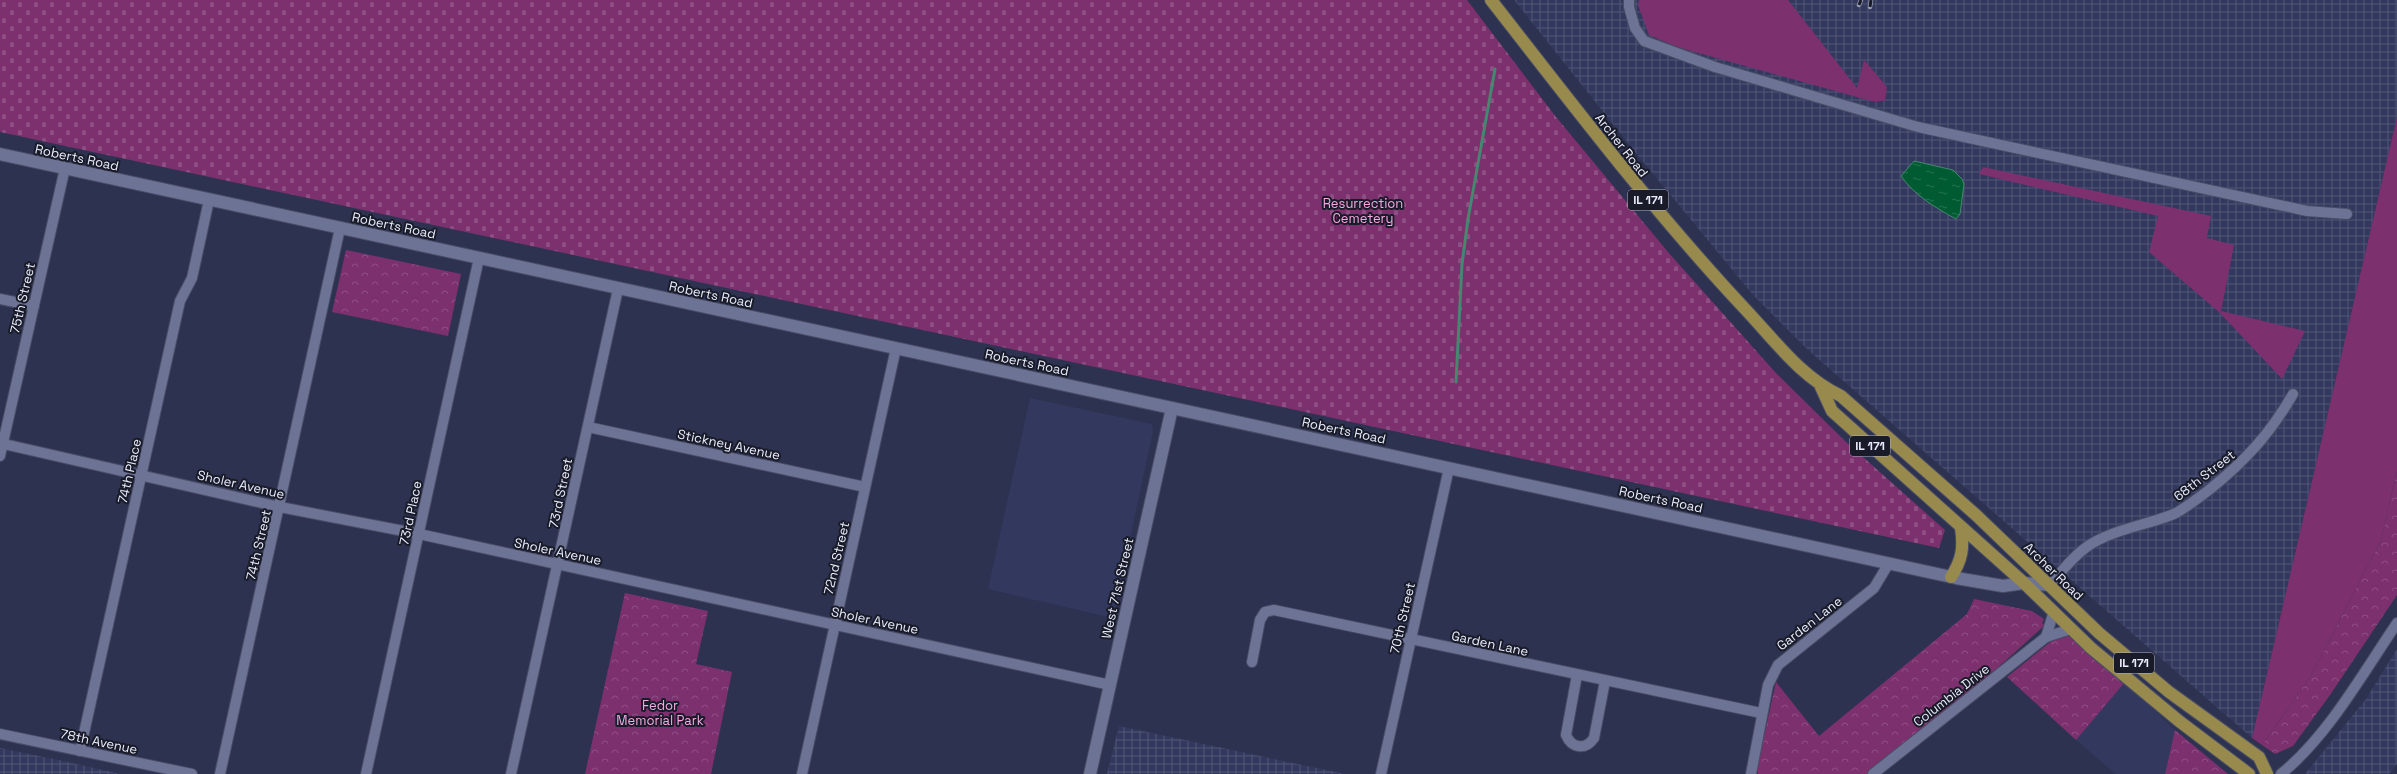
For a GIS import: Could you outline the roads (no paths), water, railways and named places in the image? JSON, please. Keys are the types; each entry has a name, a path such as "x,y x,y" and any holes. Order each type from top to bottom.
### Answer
{"main road":[{"name":"Archer Road","path":"1491,0 1645,197 1709,271 1796,363 1821,387 1841,396 1976,515 2099,633 2169,692 2259,757 2267,774"},
{"name":"Archer Road","path":"1821,387 1832,411 2024,583 2071,629 2161,707 2249,774"},
{"path":"1951,577 1962,557 1964,545 1961,528"}],"street":[{"path":"1629,0 1629,7 1635,28 1644,41 1715,68 1918,127 2307,211 2346,214"},
{"name":"Roberts Road","path":"0,154 1951,577 2003,586 2024,583 2050,585"},
{"name":"75th Street","path":"0,456 65,168"},
{"name":"74th Place","path":"80,751 180,301 192,278 209,200"},
{"name":"74th Street","path":"220,774 280,507 340,228"},
{"name":"73rd Place","path":"366,774 479,258"},
{"name":"73rd Street","path":"511,774 618,289"},
{"path":"0,298 34,306"},
{"name":"72nd Street","path":"802,774 896,348"},
{"name":"68th Street","path":"2050,585 2076,555 2089,545 2175,513 2217,483 2244,461 2262,440 2279,419 2293,394"},
{"name":"West 71st Street","path":"1090,774 1172,408"},
{"name":"Stickney Avenue","path":"588,427 866,487"},
{"name":"Sholer Avenue","path":"2,443 280,507 419,534 1110,685"},
{"name":"70th Street","path":"1381,774 1450,468"},
{"name":"Garden Lane","path":"1750,774 1768,685 1778,664 1874,588 1889,563"},
{"name":"Garden Lane","path":"1252,662 1260,620 1265,612 1274,610 1762,713"},
{"path":"2046,637 2054,611"},
{"path":"2281,774 2294,763 2333,716 2397,623"},
{"name":"Columbia Drive","path":"1873,774 2046,637 2071,629"},
{"path":"1577,675 1566,736 1569,742 1575,746 1583,747 1589,745 1594,738 1605,681"},
{"name":"78th Avenue","path":"0,734 192,774"}],"water":[{"path":"1914,161 1953,170 1962,179 1964,184 1960,214 1956,219 1933,206 1906,183 1901,176"}],"waterway":[{"path":"1456,382 1462,264 1468,219 1495,69"}],"railway":[{"path":"1859,5 1861,0"},
{"path":"1870,7 1871,0"}],"park label":[{"name":"Resurrection Cemetery","path":"1363,210"},
{"name":"Fedor Memorial Park","path":"660,712"}]}
